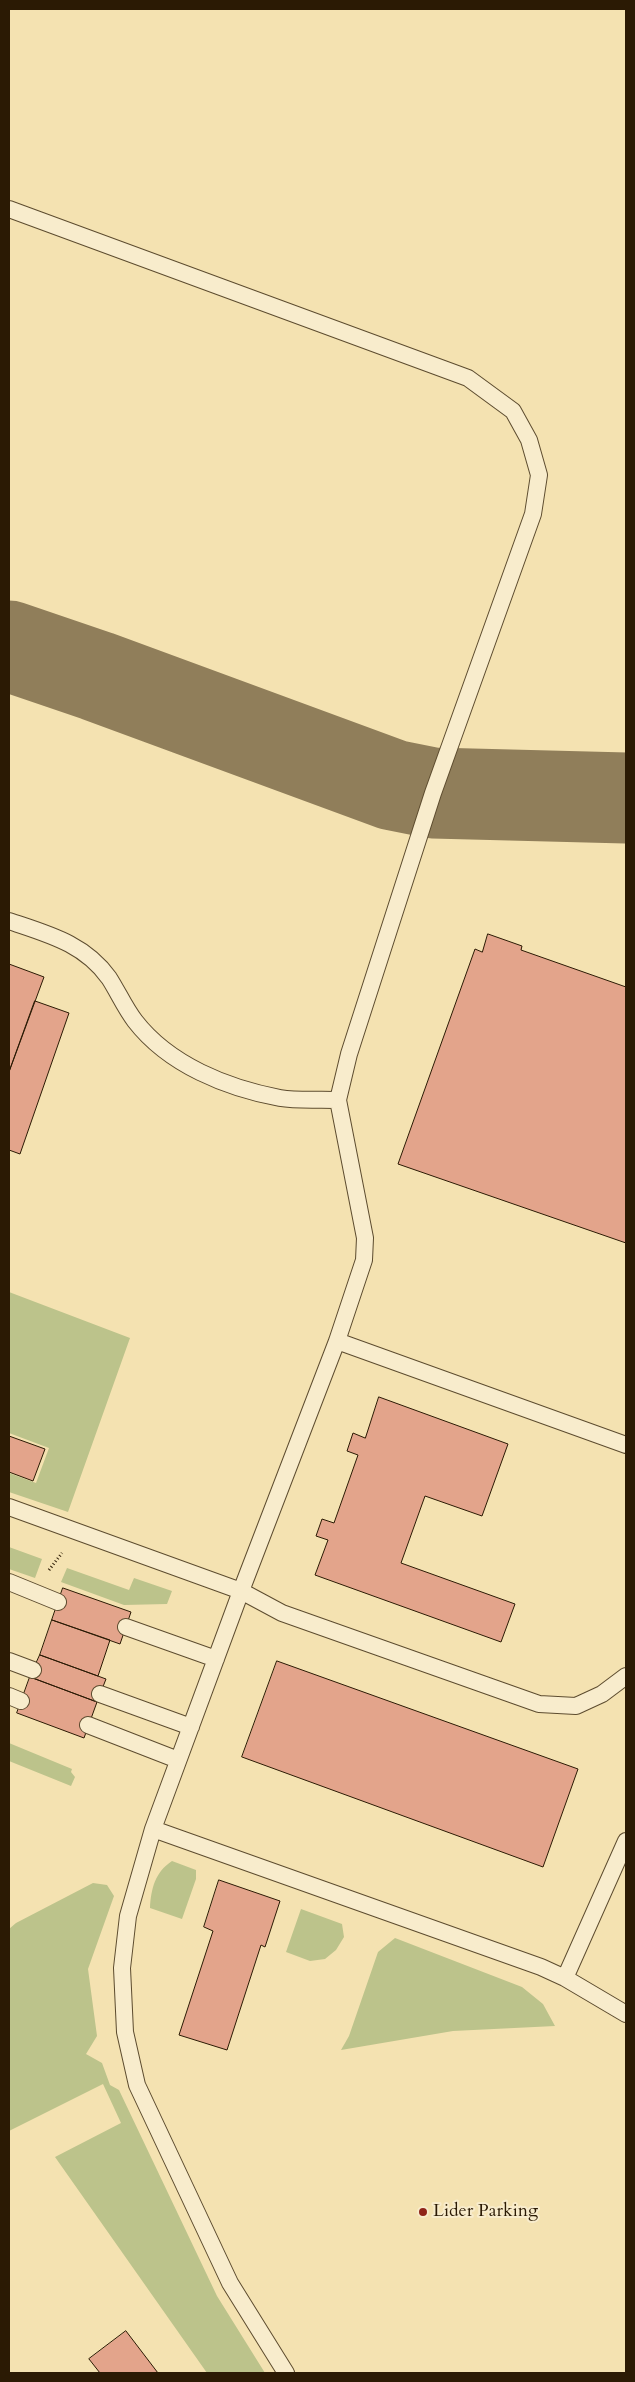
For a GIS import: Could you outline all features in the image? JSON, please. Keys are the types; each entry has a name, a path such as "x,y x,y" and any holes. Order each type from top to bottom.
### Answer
{"lane":[{"path":"9,210 468,378 513,411 529,440 539,475 532,514 433,794 349,1054 338,1100 365,1238 364,1260 337,1341 241,1591 153,1829 128,1916 122,1968 125,2032 137,2085 230,2283 286,2373"},
{"path":"9,921 71,943 108,977 135,1021 162,1047 187,1065 218,1080 282,1098 338,1100"},
{"path":"337,1341 626,1445"},
{"path":"9,1507 241,1591 282,1613 539,1704 576,1706 602,1694 626,1676"},
{"path":"9,1582 58,1602"},
{"path":"126,1627 216,1659"},
{"path":"9,1661 33,1670"},
{"path":"100,1694 190,1727"},
{"path":"88,1725 178,1760"},
{"path":"153,1829 541,1967 565,1978 626,2014"},
{"path":"565,1978 626,1841"}],"path":[{"path":"40,1595 51,1566 66,1548 72,1530"}],"green space":[{"path":"9,1292 130,1338 68,1512 9,1492 9,1473 36,1483 49,1448 9,1433"},
{"path":"9,1547 42,1559 35,1578 9,1569"},
{"path":"67,1568 129,1590 134,1578 172,1591 167,1604 124,1605 61,1582"},
{"path":"9,1743 72,1769 71,1772 75,1777 71,1786 9,1761"},
{"path":"172,1861 196,1870 196,1879 182,1919 150,1908 151,1894 155,1881 166,1865"},
{"path":"93,1883 107,1885 114,1896 88,1969 97,2036 86,2054 102,2063 110,2085 119,2090 217,2296 265,2373 207,2373 55,2157 121,2123 103,2084 9,2131 9,1929 16,1923"},
{"path":"301,1909 342,1924 344,1937 336,1950 325,1959 310,1961 286,1952"},
{"path":"395,1938 522,1987 543,2004 555,2026 453,2031 341,2050 349,2036 378,1952"}],"building":[{"path":"488,934 522,946 521,950 626,987 626,1243 398,1164 475,949 482,952"},
{"path":"9,964 44,977 9,1072"},
{"path":"35,1001 69,1013 20,1154 9,1150 9,1072"},
{"path":"379,1397 508,1444 482,1516 425,1496 401,1563 515,1604 501,1642 315,1575 328,1540 316,1536 322,1519 334,1523 358,1455 347,1451 353,1433 365,1438"},
{"path":"9,1436 45,1449 33,1481 9,1472"},
{"path":"63,1588 131,1612 120,1644 52,1620"},
{"path":"52,1620 110,1640 98,1676 40,1655"},
{"path":"40,1655 106,1679 97,1702 30,1677"},
{"path":"277,1661 578,1769 543,1867 242,1757"},
{"path":"30,1677 97,1702 84,1738 17,1713"},
{"path":"219,1880 280,1901 265,1947 261,1945 227,2050 179,2035 213,1931 204,1927"},
{"path":"126,2331 158,2373 100,2373 89,2359"}],"taxiway":[{"path":"9,646 97,676 393,785 433,793 626,798"}],"place":[{"name":"Lider Parking","path":"423,2212"}]}
